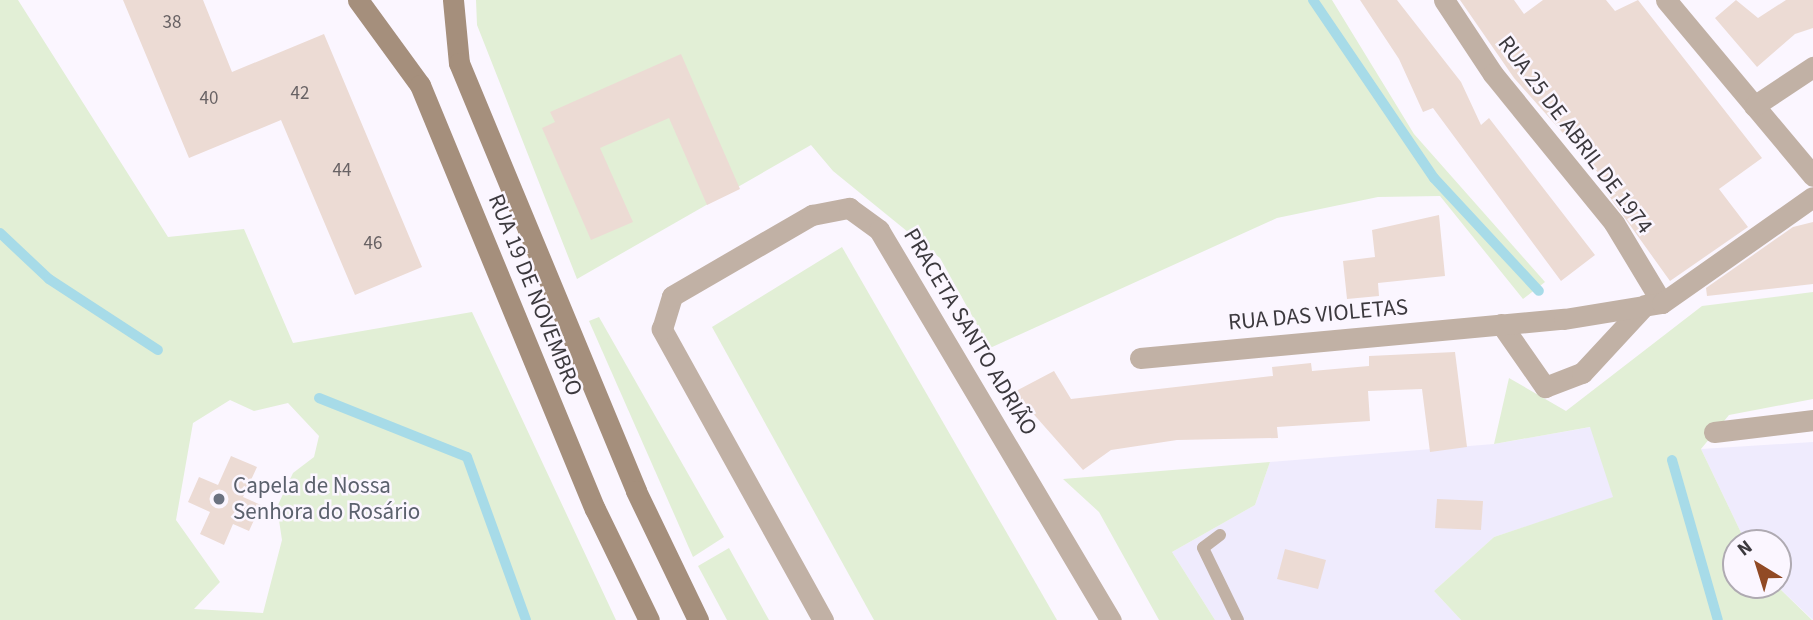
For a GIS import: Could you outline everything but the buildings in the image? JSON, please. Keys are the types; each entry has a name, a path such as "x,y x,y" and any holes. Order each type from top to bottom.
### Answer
{"street":[{"name":"RUA 19 DE NOVEMBRO","path":"358,0 420,85 595,509 649,620"},
{"name":"RUA 19 DE NOVEMBRO","path":"453,0 458,63 636,491 698,620"},
{"name":"RUA 25 DE ABRIL DE 1974","path":"1444,0 1493,74 1614,223 1653,304"},
{"path":"1666,0 1813,176"},
{"path":"1754,106 1813,67"},
{"name":"RUA DAS VIOLETAS","path":"1501,324 1545,387 1582,373 1653,304 1813,197"},
{"name":"PRACETA SANTO ADRIÃO","path":"823,620 662,329 672,296 812,215 849,208 879,230 1111,620"},
{"name":"RUA DAS VIOLETAS","path":"1140,358 1501,324 1653,304"},
{"path":"1714,432 1813,420"}],"lane":[{"path":"1220,535 1203,548 1238,620"}],"shaded area":[{"path":"1591,427 1614,498 1494,537 1434,591 1461,620 1215,620 1172,552 1255,505 1270,462 1494,444"},
{"path":"1813,442 1813,620 1791,599 1792,529 1739,529 1701,449"}],"green space":[{"path":"0,0 18,0 168,237 244,229 293,343 472,312 616,620 0,620","holes":["230,400 254,411 288,403 319,436 314,457 293,473 277,507 282,540 263,613 194,609 220,582 176,520 193,423"]},
{"path":"476,0 1332,0 1414,134 1545,282 1523,299 1440,196 1378,197 1277,218 990,348 940,258 833,171 811,145 577,279 477,25"},
{"path":"842,247 1057,620 874,620 712,327"},
{"path":"1813,292 1813,399 1729,415 1701,449 1739,529 1722,529 1722,599 1790,599 1812,620 1461,620 1434,591 1494,537 1613,497 1590,427 1494,444 1509,378 1566,411 1702,306"},
{"path":"599,317 724,537 693,557 589,321"},
{"path":"1270,462 1255,505 1172,552 1215,620 1159,620 1099,512 1063,479"},
{"path":"729,548 769,620 727,620 698,566"}],"waterway":[{"path":"1313,0 1434,178 1539,291"},
{"path":"0,233 49,279 158,350"},
{"path":"319,398 467,457 526,620"},
{"path":"1672,460 1718,620"}],"place":[{"name":"Capela de Nossa Senhora do Rosário","path":"219,499"}]}
